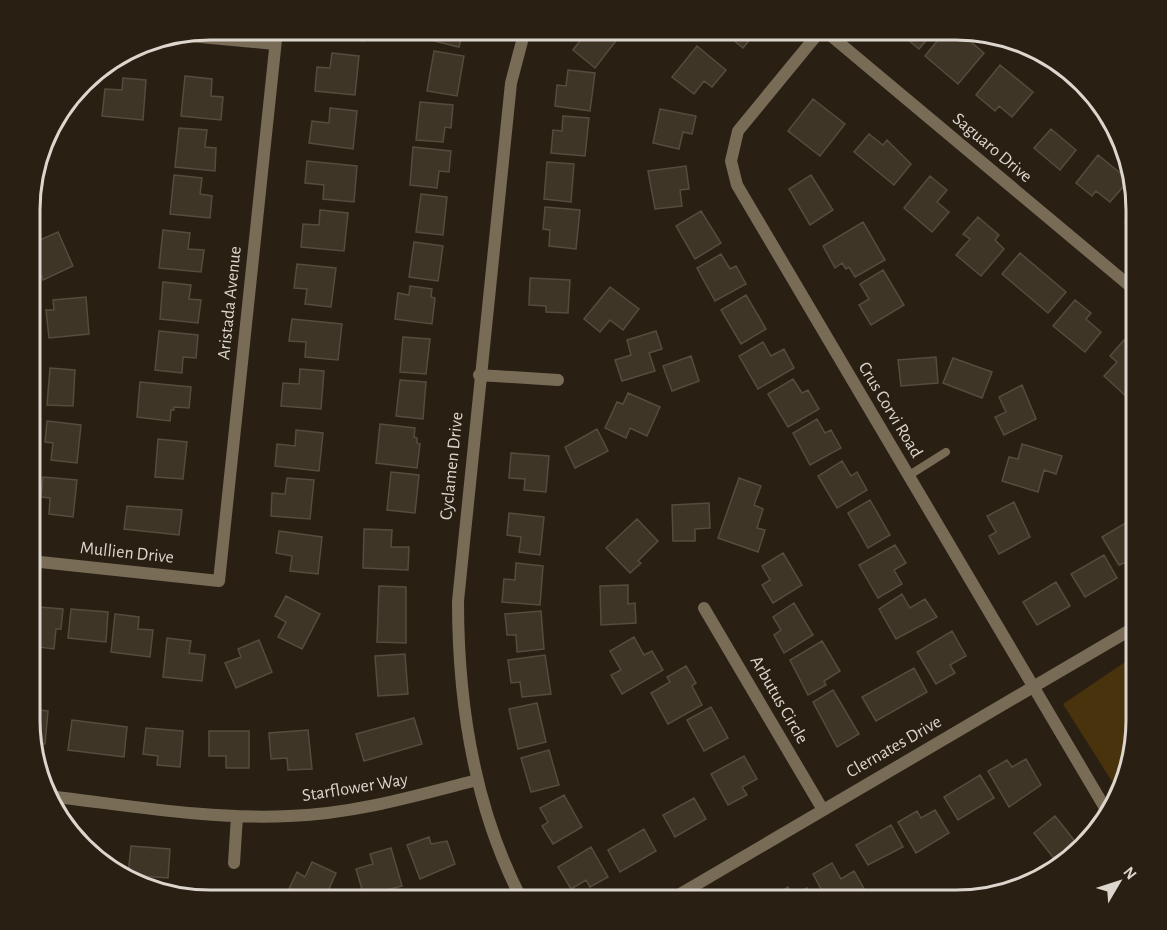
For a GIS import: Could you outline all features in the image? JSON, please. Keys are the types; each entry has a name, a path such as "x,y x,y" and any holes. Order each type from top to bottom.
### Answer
{"street":[{"path":"233,40 275,44"},
{"name":"Aristada Avenue","path":"219,581 276,40"},
{"name":"Cyclamen Drive","path":"517,889 502,856 477,780 463,700 458,601 479,375 511,83 522,40"},
{"name":"Crus Corvi Road","path":"814,41 738,131 733,146 733,173 750,208 1103,805"},
{"name":"Saguaro Drive","path":"836,41 1126,283"},
{"path":"479,375 558,381"},
{"name":"Mullien Drive","path":"41,562 219,581"},
{"name":"Arbutus Circle","path":"704,608 823,810"},
{"name":"Clernates Drive","path":"688,890 1126,632"},
{"name":"Starflower Way","path":"59,797 237,816 289,816 353,809 477,780"},
{"path":"234,863 237,816"}],"lane":[{"path":"908,476 946,452"}],"shaded area":[{"path":"1126,661 1126,731 1123,753 1114,785 1063,704"}],"building":[{"path":"431,40 461,40 459,47"},
{"path":"580,40 616,41 595,68 573,50"},
{"path":"734,41 749,41 743,48"},
{"path":"909,41 926,41 919,49"},
{"path":"937,41 970,41 984,53 958,84 925,56"},
{"path":"697,46 726,70 712,87 704,81 694,94 672,77"},
{"path":"434,51 464,56 457,96 427,91"},
{"path":"332,53 359,56 355,95 315,91 317,67 330,68"},
{"path":"1000,65 1033,92 1012,117 999,106 995,111 976,95"},
{"path":"568,70 595,73 590,111 555,106 557,85 566,86"},
{"path":"185,76 212,79 211,96 223,97 221,120 181,116"},
{"path":"123,78 146,80 143,120 102,116 105,89 122,90"},
{"path":"813,99 845,124 820,156 788,131"},
{"path":"420,102 453,105 451,128 445,127 443,142 416,140"},
{"path":"330,108 357,111 353,149 309,143 312,121 329,123"},
{"path":"660,109 696,116 692,134 683,132 679,149 653,143"},
{"path":"563,116 589,118 585,156 551,153 553,130 562,131"},
{"path":"179,128 207,130 205,147 216,148 215,171 175,167"},
{"path":"1051,129 1076,150 1060,170 1034,148"},
{"path":"869,134 883,145 887,140 911,164 894,185 854,152"},
{"path":"413,147 451,151 449,172 439,171 437,188 410,185"},
{"path":"1098,155 1122,175 1124,185 1110,202 1096,191 1092,196 1076,183"},
{"path":"307,161 357,166 354,202 323,199 324,185 305,183"},
{"path":"547,162 574,164 571,202 544,199"},
{"path":"686,166 689,189 680,190 682,206 655,209 648,171"},
{"path":"174,175 202,178 200,194 212,196 210,218 170,214"},
{"path":"811,175 833,210 810,225 789,189"},
{"path":"930,176 947,190 937,202 949,212 932,232 904,208"},
{"path":"421,194 447,197 443,235 416,232"},
{"path":"545,207 580,210 576,249 549,246 550,230 543,229"},
{"path":"320,210 348,213 344,251 301,247 303,224 319,225"},
{"path":"701,211 721,243 695,259 676,226"},
{"path":"978,217 999,235 995,240 1004,249 981,276 956,255 970,239 963,234"},
{"path":"863,222 885,260 855,277 849,267 846,269 842,263 835,268 823,246"},
{"path":"163,230 190,233 188,249 204,250 201,272 159,268"},
{"path":"58,232 73,266 43,280 40,273 40,240"},
{"path":"414,242 443,246 438,281 409,277"},
{"path":"1020,253 1066,292 1048,313 1002,274"},
{"path":"721,254 730,269 736,266 746,284 715,301 697,268"},
{"path":"297,264 336,268 331,307 305,304 307,289 294,288"},
{"path":"883,270 904,305 871,325 859,305 869,299 860,284"},
{"path":"530,278 570,280 568,313 546,312 546,306 529,305"},
{"path":"163,282 191,285 189,299 201,300 198,323 160,319"},
{"path":"410,286 432,289 431,297 435,298 432,324 395,319 398,293 409,295"},
{"path":"610,287 639,309 623,330 610,320 600,332 584,319"},
{"path":"746,295 766,329 741,344 721,310"},
{"path":"86,297 89,334 49,338 46,310 54,310 53,300"},
{"path":"1075,300 1091,313 1086,319 1101,332 1085,352 1053,326"},
{"path":"292,319 342,324 338,360 305,357 306,342 289,341"},
{"path":"159,331 198,335 196,358 183,357 182,373 155,370"},
{"path":"656,331 662,349 649,353 655,371 622,381 615,360 631,355 627,340"},
{"path":"403,337 430,339 426,374 400,372"},
{"path":"1124,340 1126,342 1126,396 1104,376 1117,362 1110,356"},
{"path":"763,342 771,356 784,349 794,368 758,389 739,356"},
{"path":"691,356 699,381 672,391 663,366"},
{"path":"936,357 938,383 901,386 898,360"},
{"path":"953,358 992,372 982,398 943,383"},
{"path":"50,368 75,370 73,406 47,405"},
{"path":"300,369 324,371 321,409 281,406 283,383 299,384"},
{"path":"793,379 802,393 808,390 819,409 788,427 768,394"},
{"path":"400,380 426,382 423,419 396,416"},
{"path":"140,382 191,387 189,408 174,407 174,410 171,410 170,421 137,417"},
{"path":"1022,385 1036,419 1004,435 995,417 1006,412 999,397"},
{"path":"628,393 660,407 647,436 630,428 626,438 605,428 617,402 623,404"},
{"path":"817,419 825,433 831,430 841,448 810,465 793,433"},
{"path":"47,421 81,425 77,463 51,460 53,443 45,442"},
{"path":"380,424 415,428 414,437 420,444 417,468 376,463"},
{"path":"597,429 608,451 575,468 565,447"},
{"path":"296,430 323,433 319,471 275,466 277,444 295,446"},
{"path":"158,439 187,442 183,479 155,477"},
{"path":"1022,444 1062,456 1056,474 1044,470 1038,492 1002,481 1009,457 1018,459"},
{"path":"511,453 549,456 546,492 524,490 525,479 509,478"},
{"path":"842,461 851,476 857,472 867,490 837,508 818,476"},
{"path":"391,472 419,475 415,513 387,510"},
{"path":"43,477 77,480 73,517 49,514 50,498 41,497"},
{"path":"287,478 314,480 310,519 271,516 272,493 285,494"},
{"path":"739,478 761,486 754,505 763,509 757,528 765,530 758,552 718,538"},
{"path":"870,500 890,535 868,548 848,513"},
{"path":"1014,502 1030,537 999,554 989,536 996,532 987,516"},
{"path":"709,503 710,528 695,529 695,541 673,541 672,505"},
{"path":"127,506 182,510 179,535 124,529"},
{"path":"509,513 544,517 540,555 519,552 521,537 507,535"},
{"path":"637,519 658,541 638,561 641,563 630,573 606,548"},
{"path":"1126,523 1126,562 1119,565 1102,537"},
{"path":"364,529 392,530 391,547 409,547 408,570 363,568"},
{"path":"279,531 322,537 318,574 290,571 292,556 276,553"},
{"path":"895,545 906,563 894,570 902,584 878,598 859,565"},
{"path":"783,553 802,585 773,603 762,585 770,580 762,566"},
{"path":"1104,555 1117,578 1085,597 1071,574"},
{"path":"516,563 543,566 540,605 502,602 504,579 515,580"},
{"path":"1056,582 1070,606 1037,625 1023,602"},
{"path":"628,585 628,604 635,603 636,623 601,625 600,586"},
{"path":"379,586 406,587 406,643 377,642"},
{"path":"902,594 910,608 925,599 937,617 896,639 879,609"},
{"path":"286,596 320,614 302,649 278,637 286,622 275,616"},
{"path":"794,603 813,635 784,653 774,635 781,630 773,617"},
{"path":"41,607 63,609 61,629 56,629 54,649 41,647"},
{"path":"71,609 108,612 106,642 68,638"},
{"path":"541,611 544,649 517,652 516,635 507,635 505,614"},
{"path":"115,614 139,617 138,629 153,630 150,657 111,652"},
{"path":"952,631 966,656 950,665 955,673 936,684 917,652"},
{"path":"634,637 644,655 652,651 663,670 622,694 611,675 621,670 610,651"},
{"path":"167,638 191,641 189,653 205,655 202,681 163,677"},
{"path":"259,640 272,672 236,688 225,663 241,657 238,649"},
{"path":"822,641 840,671 824,681 826,685 808,695 790,660"},
{"path":"405,654 408,694 378,696 375,656"},
{"path":"545,655 551,694 522,697 520,682 511,683 508,660"},
{"path":"686,666 696,683 692,686 702,705 668,724 651,693 670,682 667,677"},
{"path":"914,668 927,692 876,721 862,697"},
{"path":"833,690 859,734 837,747 813,702"},
{"path":"537,703 546,742 518,749 509,709"},
{"path":"711,707 728,738 704,751 687,720"},
{"path":"41,710 48,711 45,744 42,742"},
{"path":"414,718 422,744 364,761 356,734"},
{"path":"72,720 127,727 124,757 68,750"},
{"path":"146,728 183,731 180,767 157,765 158,756 143,754"},
{"path":"308,730 312,769 288,770 287,758 271,759 269,733"},
{"path":"209,731 249,731 249,768 226,768 226,756 209,756"},
{"path":"549,750 559,785 531,792 521,758"},
{"path":"744,756 757,779 742,787 747,795 728,805 711,774"},
{"path":"1026,759 1041,785 1009,807 988,771 1007,760 1012,767"},
{"path":"980,775 994,798 958,820 944,797"},
{"path":"564,795 582,827 553,844 542,826 548,822 540,808"},
{"path":"694,798 706,819 675,837 663,815"},
{"path":"935,810 949,833 916,853 898,822 917,811 921,818"},
{"path":"1055,816 1075,842 1054,858 1034,833"},
{"path":"891,825 903,847 868,865 856,845"},
{"path":"644,829 656,851 620,872 608,850"},
{"path":"429,837 431,844 447,841 455,864 420,879 407,845"},
{"path":"131,846 170,849 168,878 143,876 129,869"},
{"path":"591,847 608,877 590,887 586,880 571,889 558,867"},
{"path":"391,848 402,886 390,889 362,889 356,869 373,864 370,854"},
{"path":"312,862 336,873 329,889 289,889 297,872 305,877"},
{"path":"832,863 841,879 854,871 865,890 822,890 813,874"}]}
